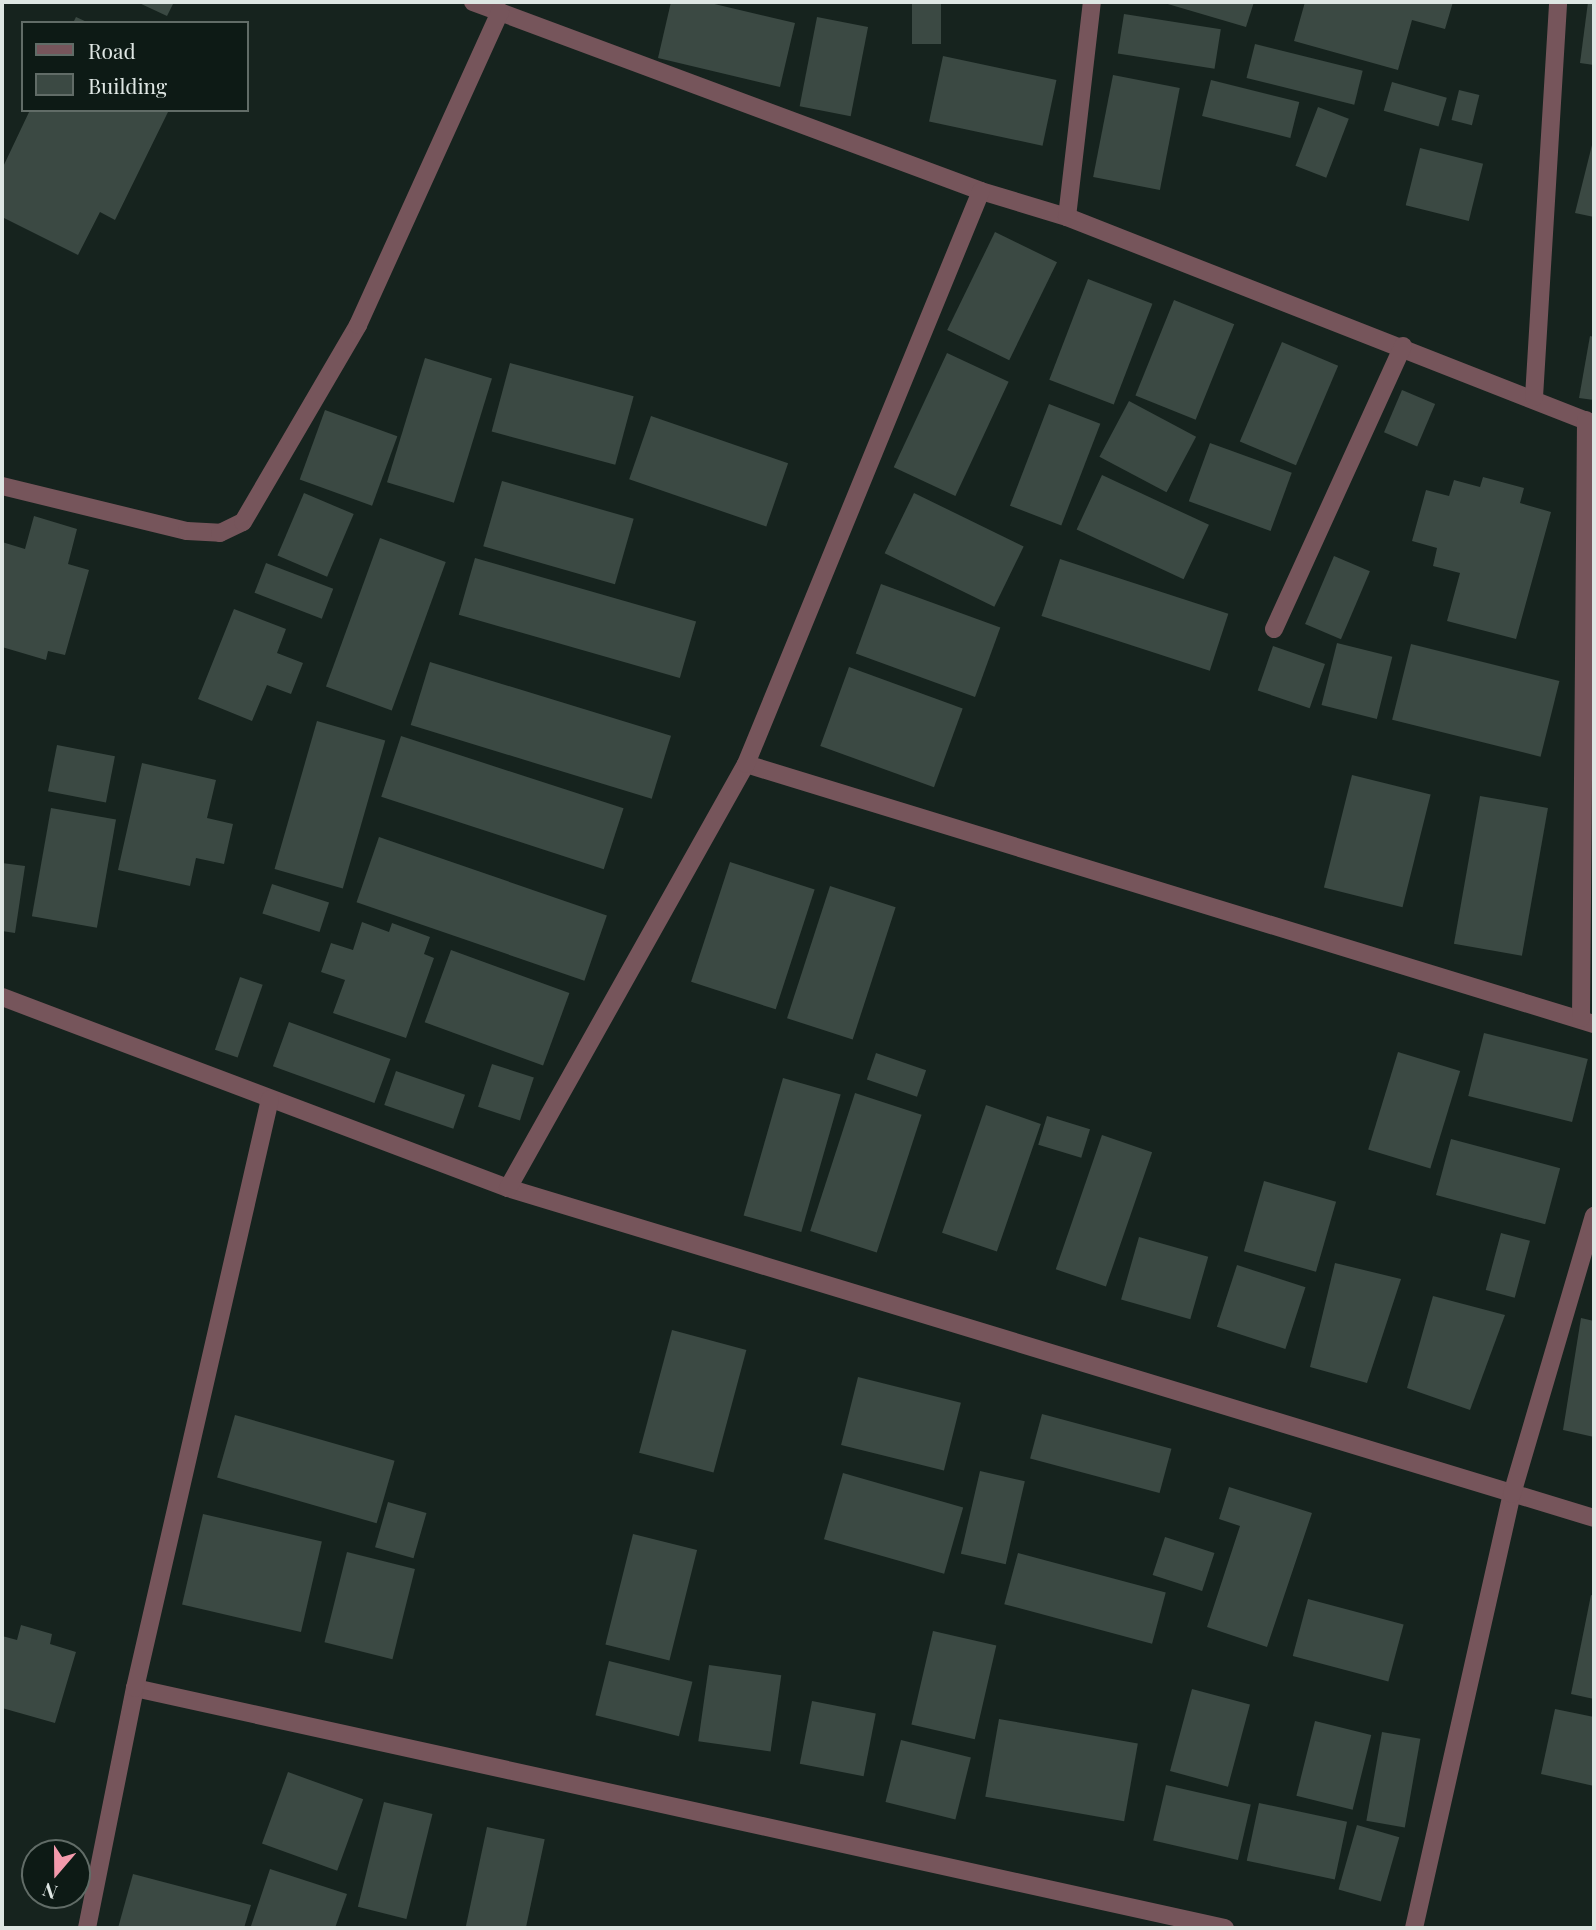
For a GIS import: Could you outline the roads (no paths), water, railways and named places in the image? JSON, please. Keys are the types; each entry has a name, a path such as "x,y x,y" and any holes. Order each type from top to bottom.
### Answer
{"street":[{"path":"473,2 981,191 1067,217 1535,397 1590,422 1588,1021 746,764"},
{"path":"1067,217 1092,2"},
{"path":"1535,397 1558,2"},
{"path":"2,486 187,531 220,533 243,522 358,325 500,12"},
{"path":"508,1188 746,764 981,191"},
{"path":"1274,629 1403,346"},
{"path":"2,997 508,1188 1594,1518"},
{"path":"87,1928 135,1688 270,1099"},
{"path":"1414,1928 1512,1494 1594,1216"},
{"path":"135,1688 1225,1928"}]}
